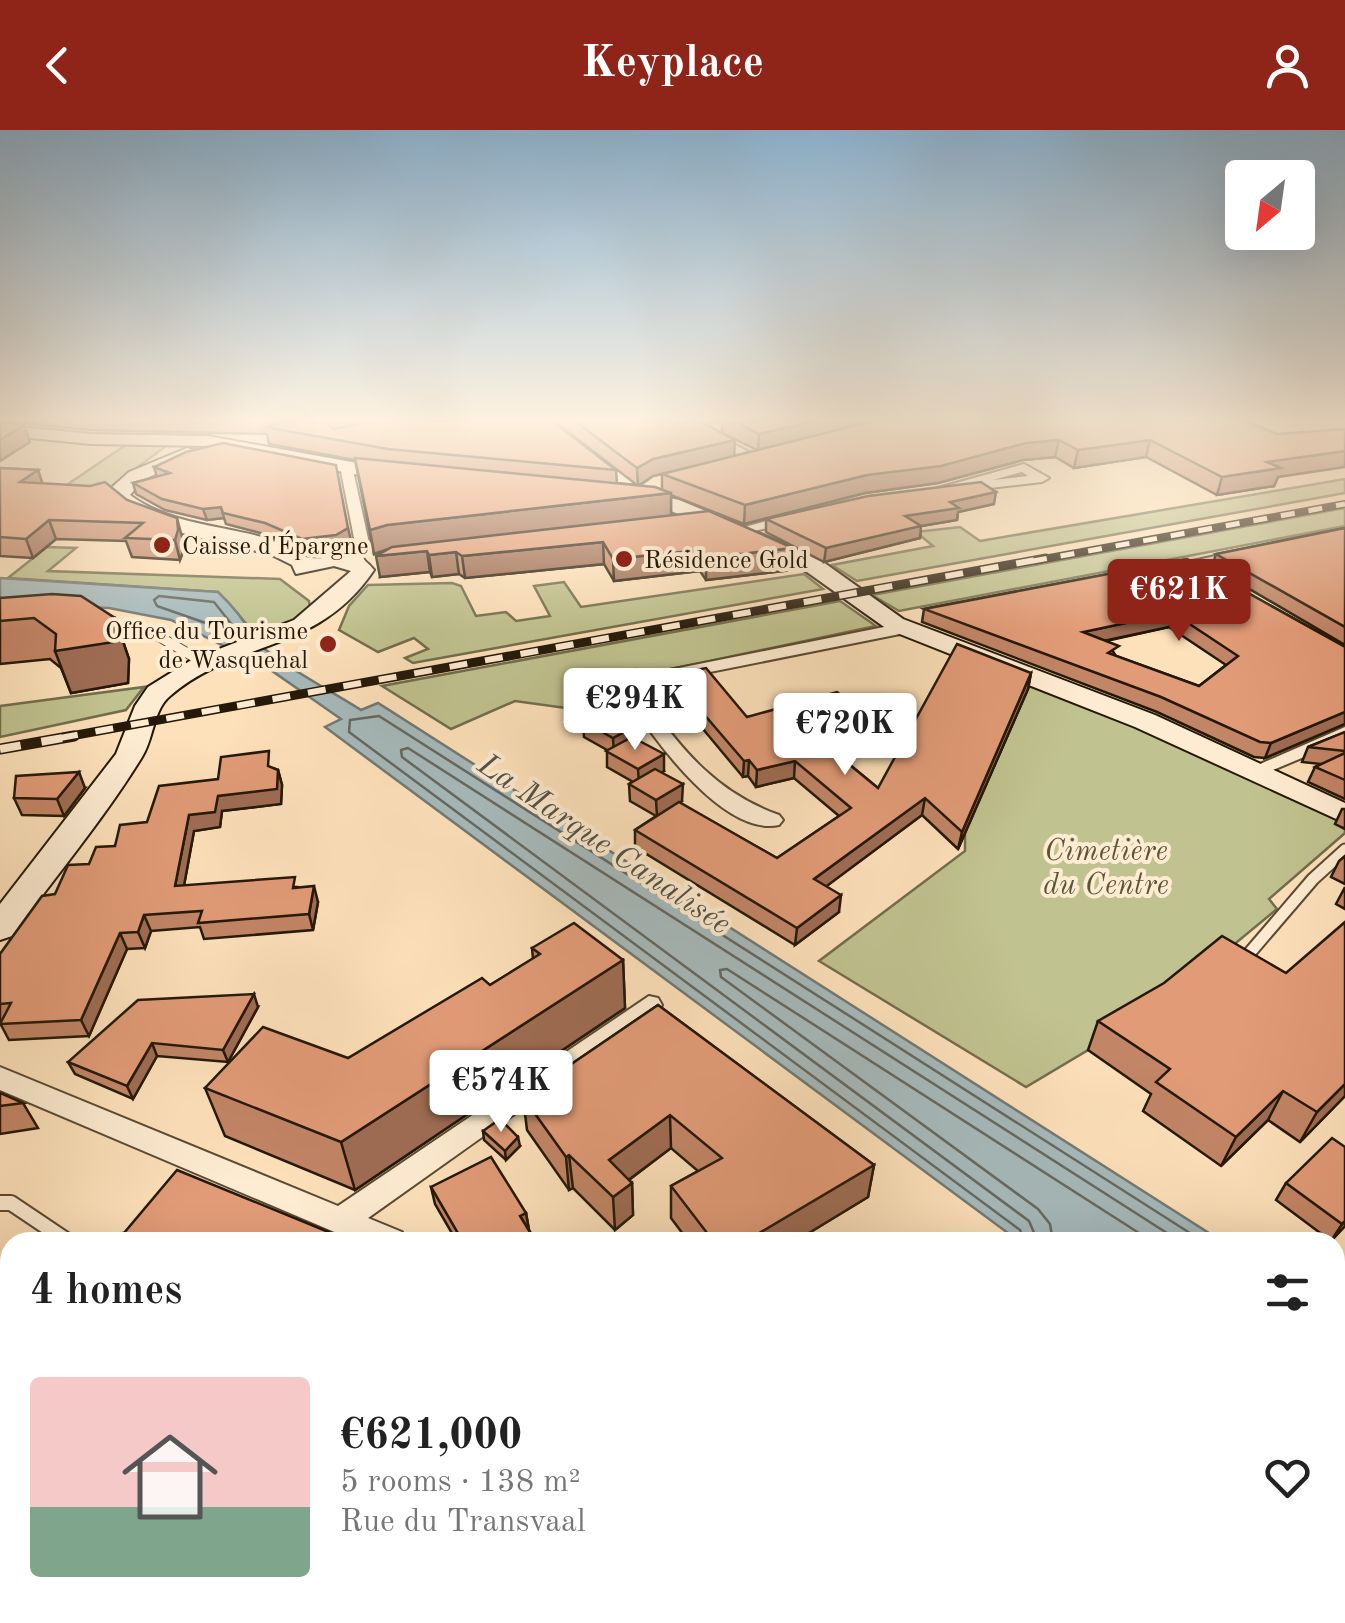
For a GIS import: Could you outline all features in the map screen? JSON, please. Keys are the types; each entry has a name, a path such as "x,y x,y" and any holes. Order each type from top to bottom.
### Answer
{"street":[{"path":"119,491 121,498 146,514 228,533 302,562 316,594 316,610 282,634"},
{"path":"353,491 362,542 355,556 365,568"},
{"path":"625,492 630,491"},
{"path":"625,492 737,531 808,563 902,620 1058,685 1345,814"},
{"path":"737,531 800,516"},
{"path":"663,527 714,522"},
{"path":"1143,571 1264,550"},
{"path":"1189,564 1220,583"},
{"path":"307,577 334,586 365,568"},
{"path":"0,940 10,917 134,748 148,709 160,690 215,660 327,612 365,568"},
{"path":"772,820 724,802 692,774 640,703 640,689 665,676 902,620"},
{"path":"1254,771 1345,733"},
{"path":"340,1221 649,1005"},
{"path":"0,1078 367,1232"}],"lane":[{"path":"87,624 123,625 153,633 215,660"},
{"path":"1238,966 1313,878 1345,850"},
{"path":"0,1203 11,1203 54,1232"}],"green space":[{"path":"58,491 106,491 95,499 49,497"},
{"path":"1276,491 1345,491 857,581 832,565 933,546 916,532 960,527 980,541"},
{"path":"1345,508 1345,526 899,611 872,595"},
{"path":"47,547 76,548 48,571 280,579 309,601 310,609 295,621 256,635 218,592 8,578"},
{"path":"804,574 823,589 413,663 405,658 428,649 414,638 378,652 339,630 349,606 368,585 452,583 461,586 476,616 506,612 516,621 550,616 534,586 564,582 581,607"},
{"path":"840,601 876,626 662,671 636,669 573,709 515,701 451,729 382,686"},
{"name":"Cimetière du Centre","path":"1031,682 1147,729 1345,824 1345,833 1269,899 1277,909 1152,1012 1026,1087 819,961 965,851 965,832"},
{"path":"144,687 126,710 0,737 0,706"}],"water":[{"path":"0,578 218,592 256,640 289,666 361,710 378,703 1207,1232 1007,1232 325,727 341,719 242,650 224,646 171,620 109,608 0,604"}],"building":[{"path":"0,491 116,491 127,500 177,518 178,530 175,540 125,538 143,523 49,520 26,539 0,537"},
{"path":"147,491 341,491 348,528 336,535 302,539 265,523 223,513 221,507 203,509 162,499"},
{"path":"362,491 671,493 387,525 370,530"},
{"path":"707,491 803,491 745,505"},
{"path":"911,491 996,492 950,502 959,508 905,516 921,526 826,548 766,519 868,496"},
{"path":"709,511 793,548 706,558 700,550 613,559 603,542 462,556 456,552 429,555 427,551 376,556 392,547"},
{"path":"1345,528 1345,627 1216,554"},
{"path":"1187,559 1345,647 1345,712 1271,743 1260,742 1161,697 924,609","holes":["1173,613 1238,656 1199,686 1108,653 1119,646 1083,632"]},
{"path":"81,596 115,618 114,642 55,651 56,634 34,618 0,621 0,598"},
{"path":"957,644 1031,673 962,832 925,798 814,879 841,895 797,928 635,830 679,802 777,858 851,808 795,761 757,770 749,760 744,761 678,684 683,683 676,674 706,668 747,717 837,692 859,709 849,723 812,734 878,788"},
{"path":"607,708 638,724 613,738 583,721"},
{"path":"1345,732 1345,751 1308,747"},
{"path":"632,737 664,754 638,769 606,751"},
{"path":"269,751 268,766 278,770 277,789 218,796 215,812 189,815 175,886 295,877 293,888 314,886 309,914 198,923 202,911 144,915 138,932 120,933 81,1020 0,1024 11,1003 0,1004 0,954 42,896 55,894 68,865 89,864 96,847 115,846 120,825 147,822 159,786 218,779 221,757"},
{"path":"1345,753 1345,780 1315,767"},
{"path":"655,769 683,784 656,800 629,784"},
{"path":"79,772 57,799 14,798 16,776"},
{"path":"1345,922 1345,1084 1317,1112 1283,1091 1236,1137 1156,1082 1170,1069 1098,1021 1164,983 1222,936 1286,973"},
{"path":"574,923 623,960 341,1142 205,1088 263,1027 348,1058 482,978 490,985 540,954 532,948"},
{"path":"254,994 223,1050 152,1043 127,1086 68,1062 138,1000"},
{"path":"658,1005 874,1165 761,1232 706,1232 671,1186 722,1158 670,1115 609,1160 632,1183 613,1197 569,1155 566,1157 523,1097"},
{"path":"0,1093 23,1103 0,1106"},
{"path":"500,1119 518,1137 505,1151 483,1131"},
{"path":"1332,1138 1345,1147 1342,1224 1286,1183"},
{"path":"491,1157 526,1213 520,1216 530,1232 457,1232 431,1187"},
{"path":"177,1170 329,1232 125,1232"}],"railway":[{"path":"1033,561 1345,504"},
{"path":"60,738 1046,558"},
{"path":"0,749 74,736"}],"place":[{"name":"Caisse d'Épargne","path":"162,545"},
{"name":"Résidence Gold","path":"624,559"},
{"name":"Office du Tourisme de Wasquehal","path":"328,644"}],"water label":[{"name":"La Marque Canalisée","path":"605,843"}]}
